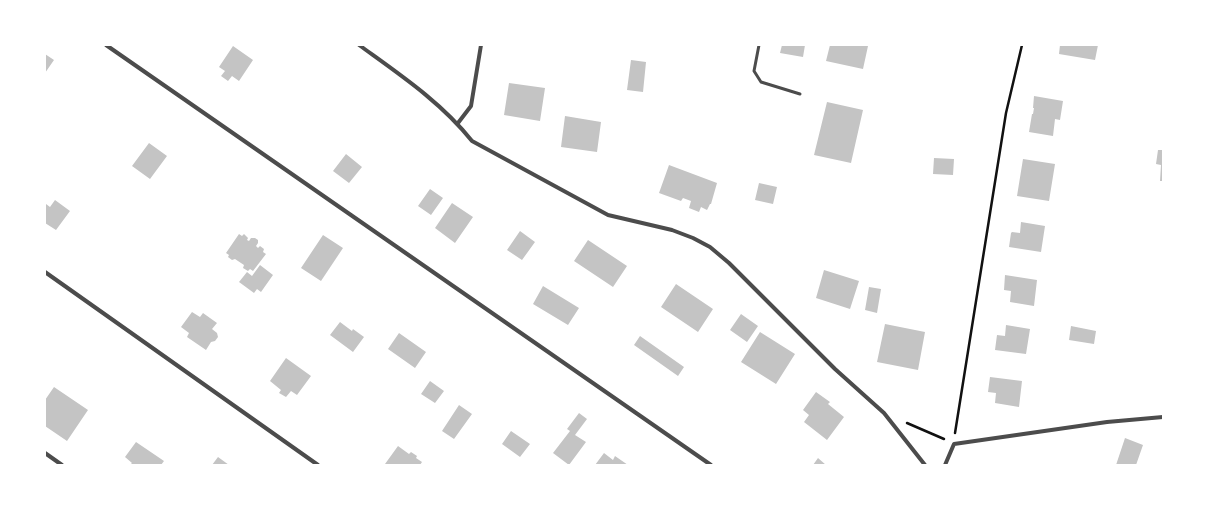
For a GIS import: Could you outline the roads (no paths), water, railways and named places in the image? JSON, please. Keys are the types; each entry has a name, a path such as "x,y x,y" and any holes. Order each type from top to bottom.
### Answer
{"street":[{"path":"106,45 711,465"},
{"path":"359,45 421,90 458,123 472,141 608,215 672,230 693,238 710,247 730,262 835,369 884,413 925,465"},
{"path":"458,123 471,106 481,45"},
{"path":"45,272 318,465"},
{"path":"945,465 954,444 1107,422 1163,417"},
{"path":"45,453 62,465"}],"lane":[{"path":"759,45 754,71 761,82 800,94"}]}
